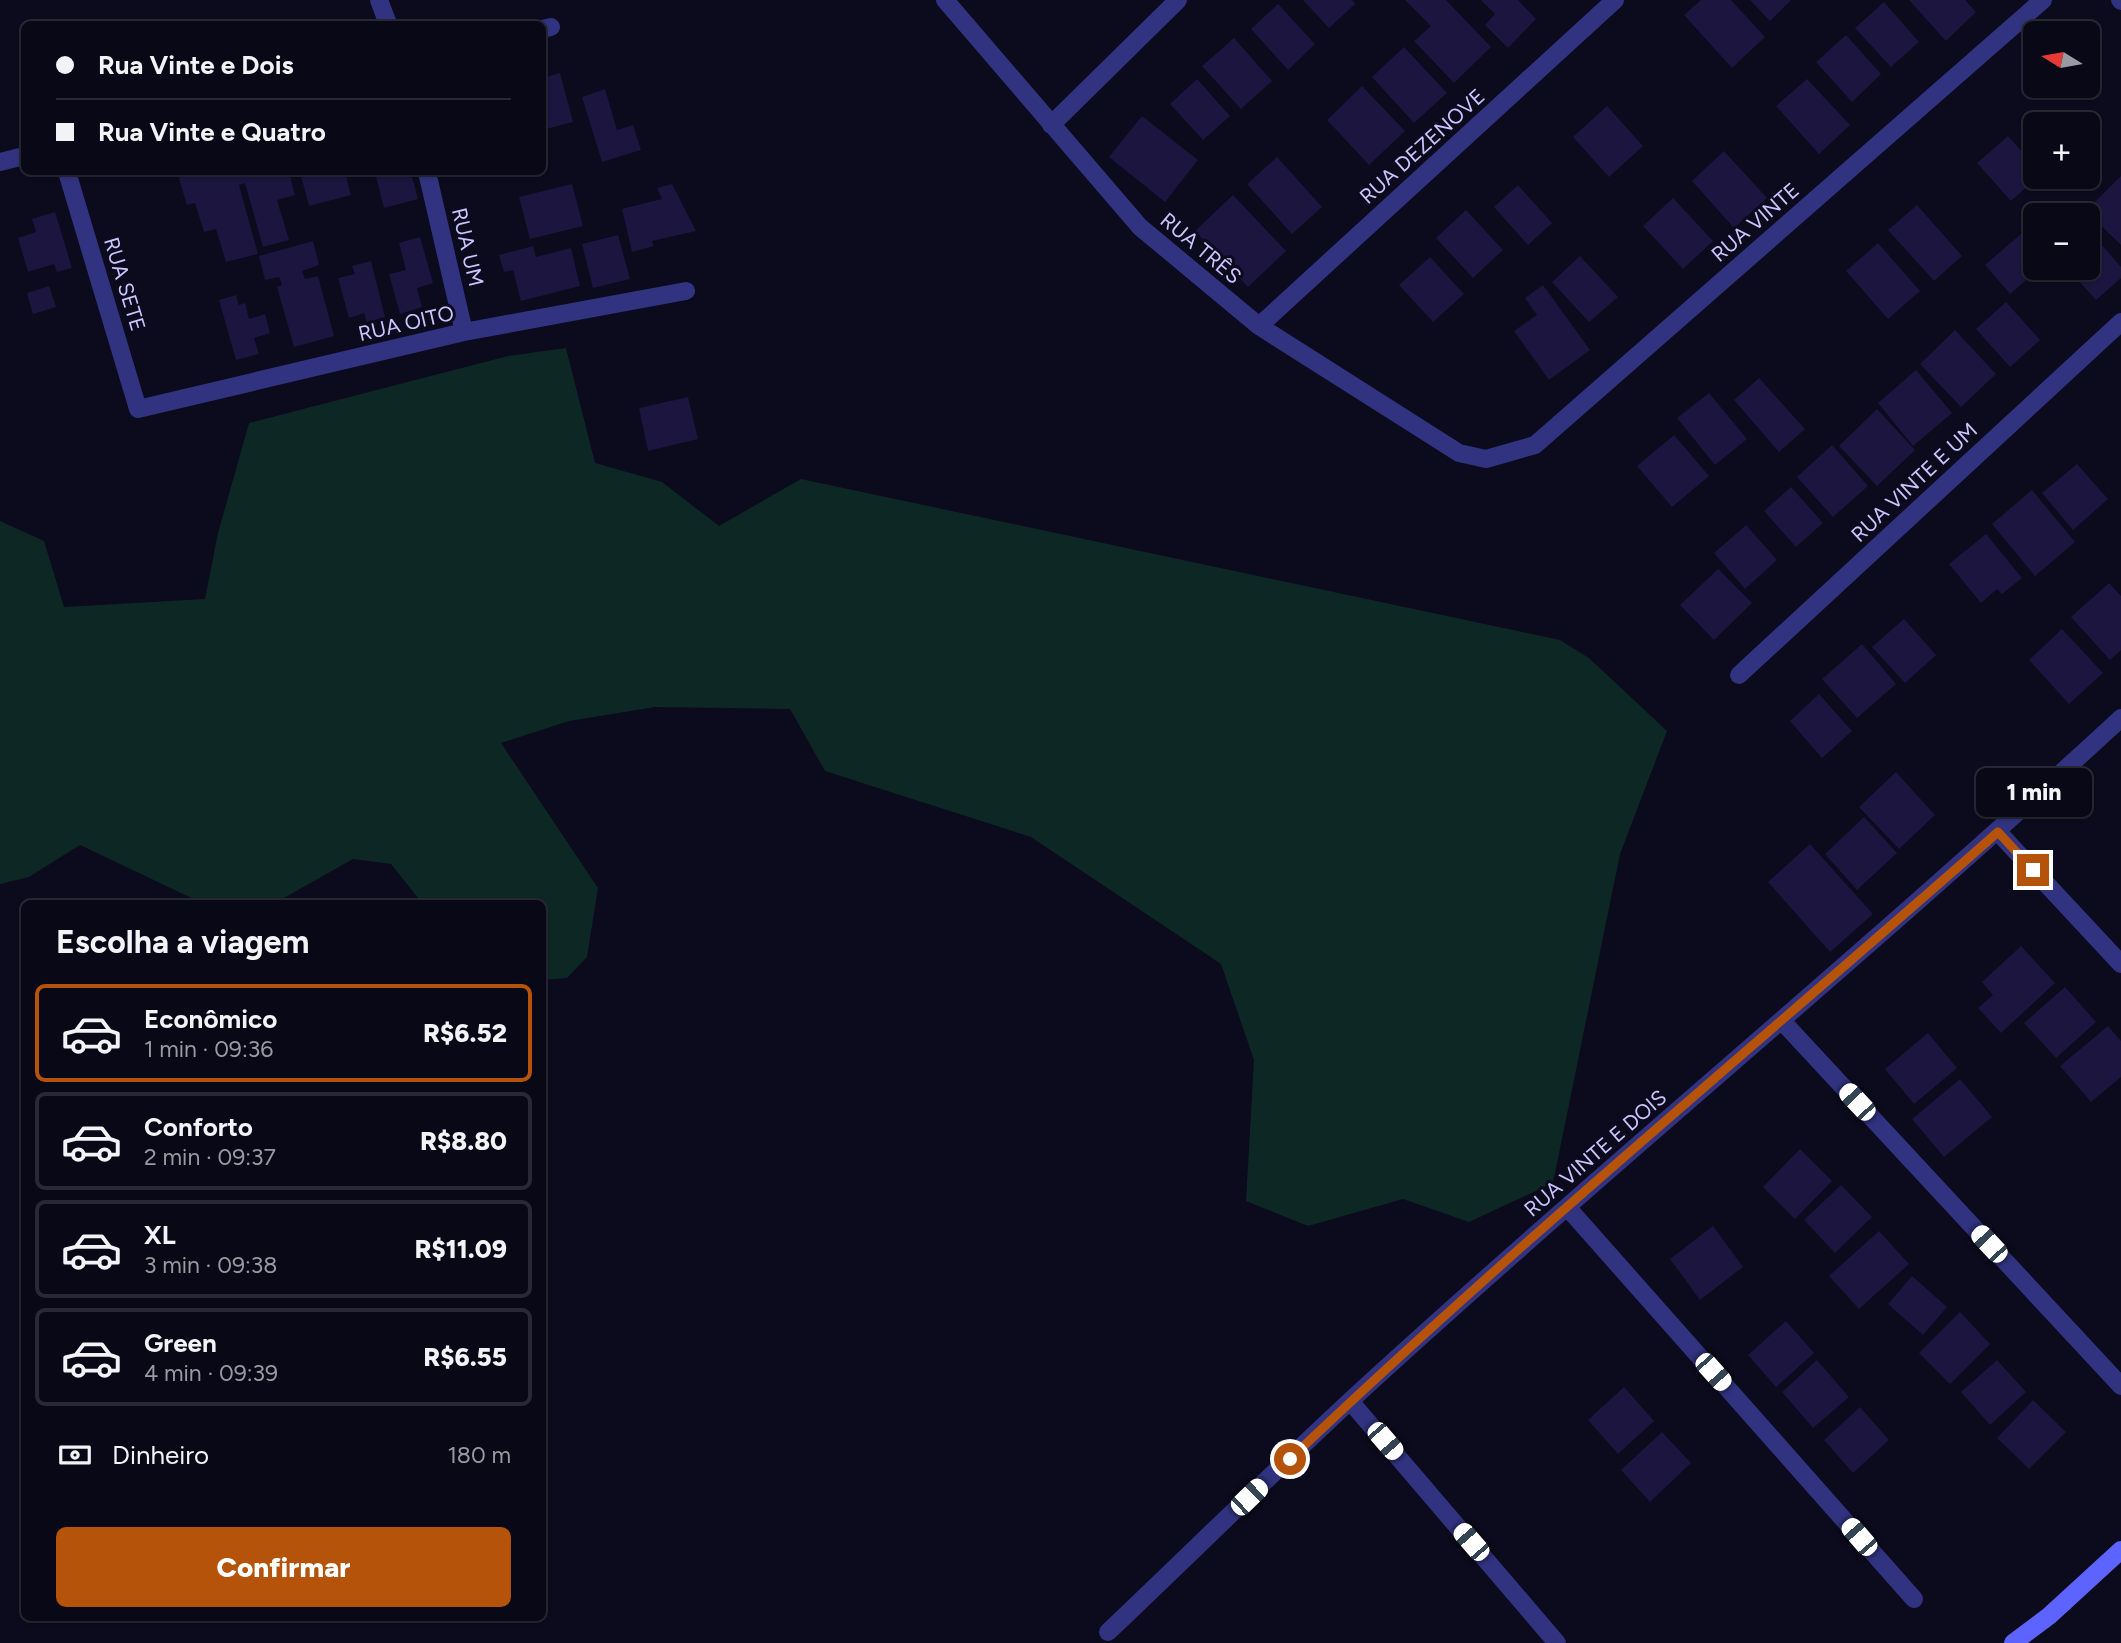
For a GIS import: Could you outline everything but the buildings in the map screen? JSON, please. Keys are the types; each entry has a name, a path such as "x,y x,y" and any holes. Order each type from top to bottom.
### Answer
{"street":[{"path":"379,0 387,21"},
{"name":"RUA TRÊS","path":"945,0 1140,227 1259,326 1459,453 1486,459"},
{"path":"1051,125 1178,0"},
{"name":"RUA DEZENOVE","path":"1259,326 1615,0"},
{"name":"RUA VINTE","path":"1486,459 1535,445 2043,0"},
{"path":"0,162 21,157"},
{"name":"RUA SETE","path":"69,175 138,409"},
{"name":"RUA UM","path":"428,175 464,332"},
{"name":"RUA OITO","path":"138,409 464,332 687,291"},
{"name":"RUA VINTE E UM","path":"1739,676 2121,322"},
{"name":"RUA VINTE E DOIS","path":"1108,1632 1350,1401 1567,1207 1998,832 2121,718"},
{"path":"1998,832 2121,964"},
{"path":"1782,1021 2121,1386"},
{"path":"1567,1207 1914,1599"},
{"path":"1350,1401 1557,1643"},
{"path":"2013,1643 2049,1616 2121,1550"}],"green space":[{"path":"566,348 595,463 662,482 719,526 801,479 1560,640 1589,658 1667,731 1620,854 1553,1183 1469,1222 1403,1199 1308,1226 1246,1201 1254,1060 1221,964 1031,837 825,771 790,709 655,707 569,721 501,743 598,888 587,957 567,978 546,980 546,900 420,900 391,864 353,859 280,900 196,900 80,845 29,877 0,884 0,521 44,541 64,607 205,599 218,533 249,423 508,356"}],"route":[{"path":"1290,1459 1350,1401 1567,1207 1998,832 2033,870"}]}
